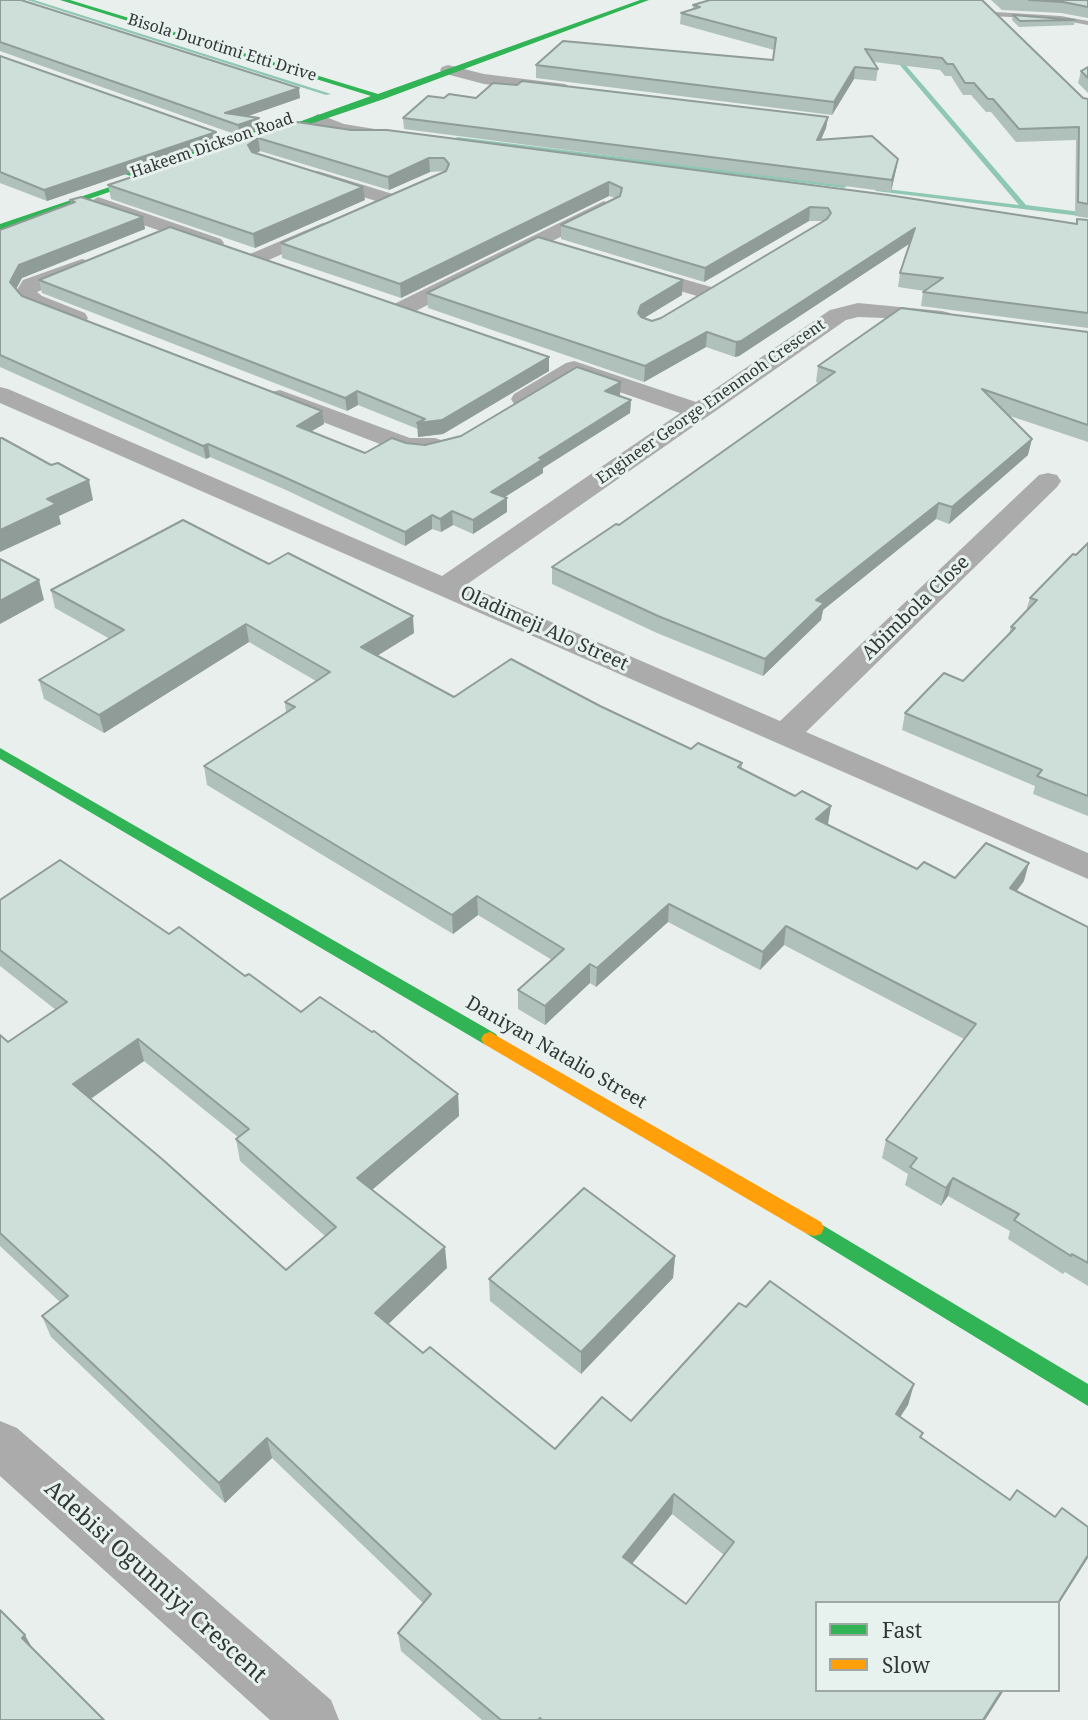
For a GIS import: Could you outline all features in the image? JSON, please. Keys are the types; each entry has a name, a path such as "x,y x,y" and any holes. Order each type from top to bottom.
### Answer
{"main road":[{"name":"Bisola Durotimi Etti Drive","path":"63,0 363,91"},
{"path":"102,0 382,91"},
{"name":"Hakeem Dickson Road","path":"1,220 363,91 400,90 448,70 646,0"},
{"name":"Hakeem Dickson Road","path":"1,220 84,199 318,119 382,91 425,79"},
{"name":"Daniyan Natalio Street","path":"0,753 794,1216 1088,1396"}],"street":[{"path":"980,0 1013,32"},
{"path":"448,70 484,79 580,91"},
{"path":"318,119 340,129 395,136"},
{"path":"205,130 230,139"},
{"path":"300,171 395,197 365,210"},
{"path":"84,199 281,266"},
{"path":"404,308 610,204"},
{"path":"257,258 341,221"},
{"path":"146,239 172,229"},
{"path":"536,241 562,249"},
{"path":"98,326 34,301 26,293 32,285 108,254"},
{"path":"615,265 706,293"},
{"path":"684,306 729,280"},
{"path":"379,300 430,317"},
{"name":"Engineer George Enenmoh Crescent","path":"446,586 838,315 858,310 884,311 971,322"},
{"path":"548,359 696,411"},
{"path":"508,409 574,368"},
{"path":"265,391 407,446 426,448 452,442"},
{"name":"Oladimeji Alo Street","path":"4,399 446,586 1088,867"},
{"name":"Abimbola Close","path":"784,735 1048,481"},
{"name":"Adebisi Ogunniyi Crescent","path":"0,1444 311,1720"}],"lane":[{"path":"995,14 1061,18 1088,23"}],"building":[{"path":"0,0 21,0 299,88 225,113 259,118 238,125 0,42"},
{"path":"710,0 982,0 1083,98 1088,99 1088,204 1078,202 1079,127 1019,129 993,99 988,99 974,83 965,83 953,64 947,64 942,58 865,49 878,69 855,67 834,102 536,65 563,41 773,60 776,38 681,13 700,7 693,5"},
{"path":"1029,0 1088,0 1088,7 1063,2"},
{"path":"1013,15 1075,20 1020,21"},
{"path":"0,56 216,132 44,190 0,172"},
{"path":"1088,67 1088,78 1081,71"},
{"path":"522,81 828,117 817,140 872,136 898,159 892,180 403,118 428,96 444,98 449,94 476,98 493,83 517,85"},
{"path":"297,122 351,130 387,130 888,195 1077,224 1077,219 1088,220 1088,313 923,292 943,278 900,273 915,228 741,341 736,342 707,332 645,366 427,293 538,237 683,280 641,305 638,313 652,321 827,219 831,213 828,208 810,207 705,268 561,225 620,196 622,188 609,182 400,284 281,243 446,171 449,164 444,158 429,158 388,177 258,138 248,145 252,152 363,187 253,234 108,185"},
{"path":"81,197 143,217 19,265 10,282 22,296 322,411 297,426 365,453 392,438 425,445 461,436 577,367 621,382 605,391 631,400 491,492 507,498 473,520 452,511 440,519 432,515 405,532 0,355 0,230 75,202 70,200"},
{"path":"170,227 549,357 442,420 417,423 425,419 357,391 345,398 39,280"},
{"path":"901,308 1088,332 1088,425 982,389 1032,439 952,507 939,503 816,600 824,603 765,659 658,616 552,567 616,524 619,525 835,372 818,366"},
{"path":"0,438 51,465 58,463 89,480 47,499 56,504 0,530"},
{"path":"183,520 269,564 288,553 413,616 361,647 454,697 511,659 600,706 691,749 698,743 742,763 738,767 795,796 802,791 831,806 816,819 917,869 924,862 955,878 986,843 1029,863 1010,888 1088,927 1088,1263 1072,1254 1071,1256 1014,1220 1019,1214 953,1178 946,1188 910,1167 917,1158 886,1140 976,1024 786,926 763,952 669,904 597,968 590,964 545,1006 518,990 564,949 477,896 452,915 204,766 295,707 285,702 330,672 246,624 99,715 39,680 124,630 51,590"},
{"path":"1088,543 1088,796 1037,776 1042,770 905,713 944,673 963,681 1015,628 1011,627 1037,600 1030,598 1073,554 1076,555"},
{"path":"0,559 39,580 0,601"},
{"path":"60,860 169,934 179,927 245,976 249,974 301,1012 320,997 374,1031 458,1094 357,1178 445,1247 375,1313 423,1353 430,1347 555,1449 602,1397 631,1421 739,1303 746,1307 770,1281 914,1384 896,1414 923,1433 920,1437 1010,1500 1017,1490 1055,1517 1062,1508 1088,1527 1088,1555 1059,1601 815,1601 815,1692 1001,1692 983,1720 501,1720 398,1633 431,1594 267,1438 219,1483 42,1316 68,1296 0,1233 0,1035 8,1042 67,1002 0,950 0,900","holes":["138,1039 249,1129 236,1139 336,1227 286,1270 73,1084","674,1494 734,1542 686,1604 623,1557"]},
{"path":"584,1188 675,1256 581,1352 489,1279"},
{"path":"0,1610 25,1635 22,1638 104,1720 0,1720"}],"waterway":[{"path":"29,0 328,94"},
{"path":"895,56 1024,207"},
{"path":"457,139 844,186"},
{"path":"878,190 1024,207"},
{"path":"1024,207 1088,215"}],"traffic: fast":[{"path":"63,0 381,97"},
{"path":"257,140 646,0"},
{"path":"128,174 280,122"},
{"path":"0,227 157,174"},
{"path":"0,753 490,1039"},
{"path":"814,1228 1088,1396"}],"traffic: slow":[{"path":"490,1039 814,1228"}]}
